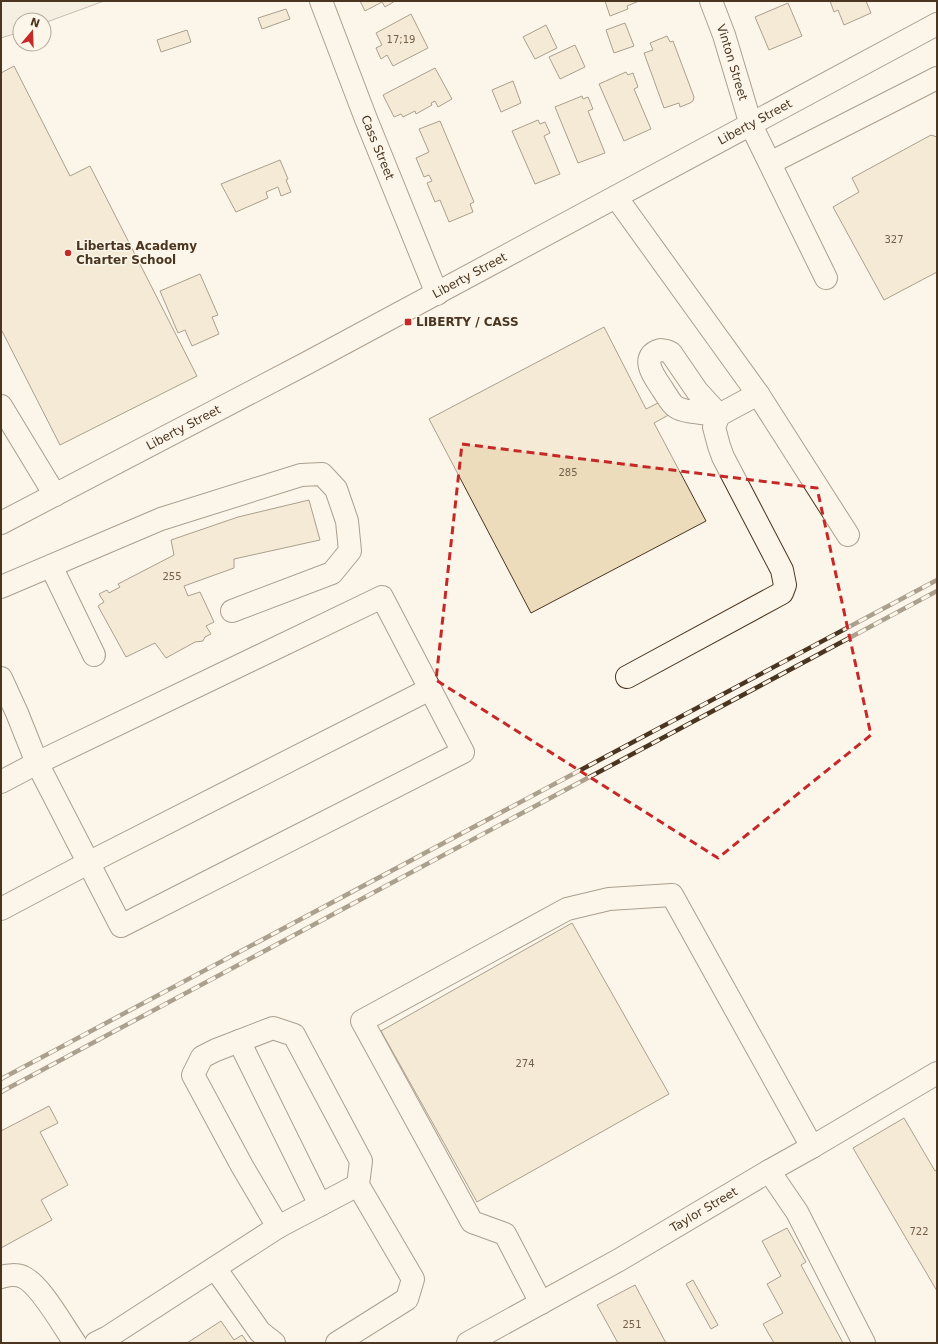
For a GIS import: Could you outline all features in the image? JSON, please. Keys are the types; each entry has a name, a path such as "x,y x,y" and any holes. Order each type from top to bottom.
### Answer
{"main road":[{"name":"Cass Street","path":"321,1 437,294"},
{"name":"Vinton Street","path":"711,1 724,35 751,125 826,278"},
{"name":"Liberty Street","path":"1,523 437,294 937,24"},
{"path":"770,163 937,78"},
{"path":"616,197 758,394 848,535"},
{"path":"627,677 782,593 785,585 782,570 719,446 714,426 719,415 758,394"},
{"path":"1,406 55,495"},
{"path":"1,587 161,519 301,475 322,474 336,489 347,521 350,551 332,573 232,611"},
{"path":"51,566 94,655"},
{"path":"1,678 37,763 121,926 463,752 382,597 37,763 1,782"},
{"path":"1,909 88,863 430,689"},
{"path":"541,1303 504,1234 472,1222 362,1021 567,910 609,899 672,894 812,1147"},
{"path":"278,1227 242,1166 193,1075 202,1057 272,1028 294,1035 361,1161 358,1185 413,1279 407,1299 337,1343"},
{"path":"239,1041 320,1204"},
{"name":"Taylor Street","path":"468,1343 619,1260 769,1170 812,1147 937,1073"},
{"path":"769,1170 796,1212 864,1343"},
{"path":"96,1343 108,1337 278,1227 358,1185"},
{"path":"215,1268 260,1332 274,1343"},
{"path":"11,1277 30,1280 39,1290 75,1343"}],"highlighted area":[{"path":"462,444 817,488 871,735 718,858 436,680"}],"shaded area":[{"path":"1,1 104,1 52,20 52,12 12,12 12,35 1,38"}],"building":[{"path":"360,1 395,1 385,7 382,2 365,11"},
{"path":"605,1 639,1 627,6 628,9 610,16"},
{"path":"830,1 866,1 871,13 844,25 838,10 834,12"},
{"path":"788,3 802,36 769,50 755,17"},
{"path":"286,9 290,19 262,29 258,18"},
{"path":"411,14 428,48 393,66 387,55 381,59 376,48 382,45 376,33"},
{"path":"625,23 634,46 614,53 606,30"},
{"path":"546,25 557,48 535,59 523,37"},
{"path":"187,30 191,42 161,52 157,40"},
{"path":"667,36 670,42 673,41 694,97 693,101 680,107 679,103 664,108 644,53 653,50 650,43"},
{"path":"575,45 585,67 560,79 549,57"},
{"name":"Libertas Academy Charter School","path":"14,66 70,176 90,166 197,376 60,445 1,331 1,73"},
{"path":"435,68 452,99 438,107 435,101 431,103 432,105 416,114 415,111 403,117 401,114 394,117 383,95"},
{"path":"626,72 628,75 633,73 638,87 634,89 651,129 624,141 599,84"},
{"path":"513,81 521,103 501,112 492,90"},
{"path":"582,96 583,99 588,97 593,109 588,111 605,153 578,163 555,107"},
{"path":"538,120 540,124 545,122 550,133 544,136 560,174 535,184 512,131"},
{"path":"440,121 474,202 470,204 473,212 449,222 440,200 435,202 427,183 432,181 429,175 424,177 416,158 429,152 419,129"},
{"path":"931,135 937,137 937,272 884,300 833,207 859,192 852,178"},
{"path":"280,160 288,179 286,180 291,192 281,196 278,187 266,192 268,198 236,212 221,184"},
{"path":"200,274 218,315 212,317 219,334 192,346 185,330 178,333 160,291"},
{"path":"604,327 646,409 666,399 674,412 654,423 706,521 531,613 429,419"},
{"path":"309,500 320,540 234,559 234,568 184,586 188,596 200,592 214,622 206,626 211,634 205,637 203,641 195,642 166,658 155,643 126,657 98,606 104,602 99,594 107,590 109,593 120,587 118,584 174,555 171,540 238,517"},
{"path":"572,923 669,1094 477,1202 381,1031"},
{"path":"49,1106 58,1123 40,1132 68,1185 41,1200 52,1220 1,1248 1,1131"},
{"path":"904,1118 935,1171 937,1170 937,1291 853,1148"},
{"path":"787,1228 806,1262 801,1265 843,1343 774,1343 763,1324 783,1313 767,1284 781,1276 762,1241"},
{"path":"693,1280 718,1325 711,1329 686,1284"},
{"path":"635,1285 666,1343 618,1343 597,1305"},
{"path":"221,1321 234,1340 242,1335 247,1342 187,1343"}],"railway":[{"path":"1,1079 937,580"},
{"path":"1,1092 937,591"}],"place":[{"name":"Libertas Academy Charter School","path":"68,253"},
{"name":"LIBERTY / CASS","path":"408,322"}]}
